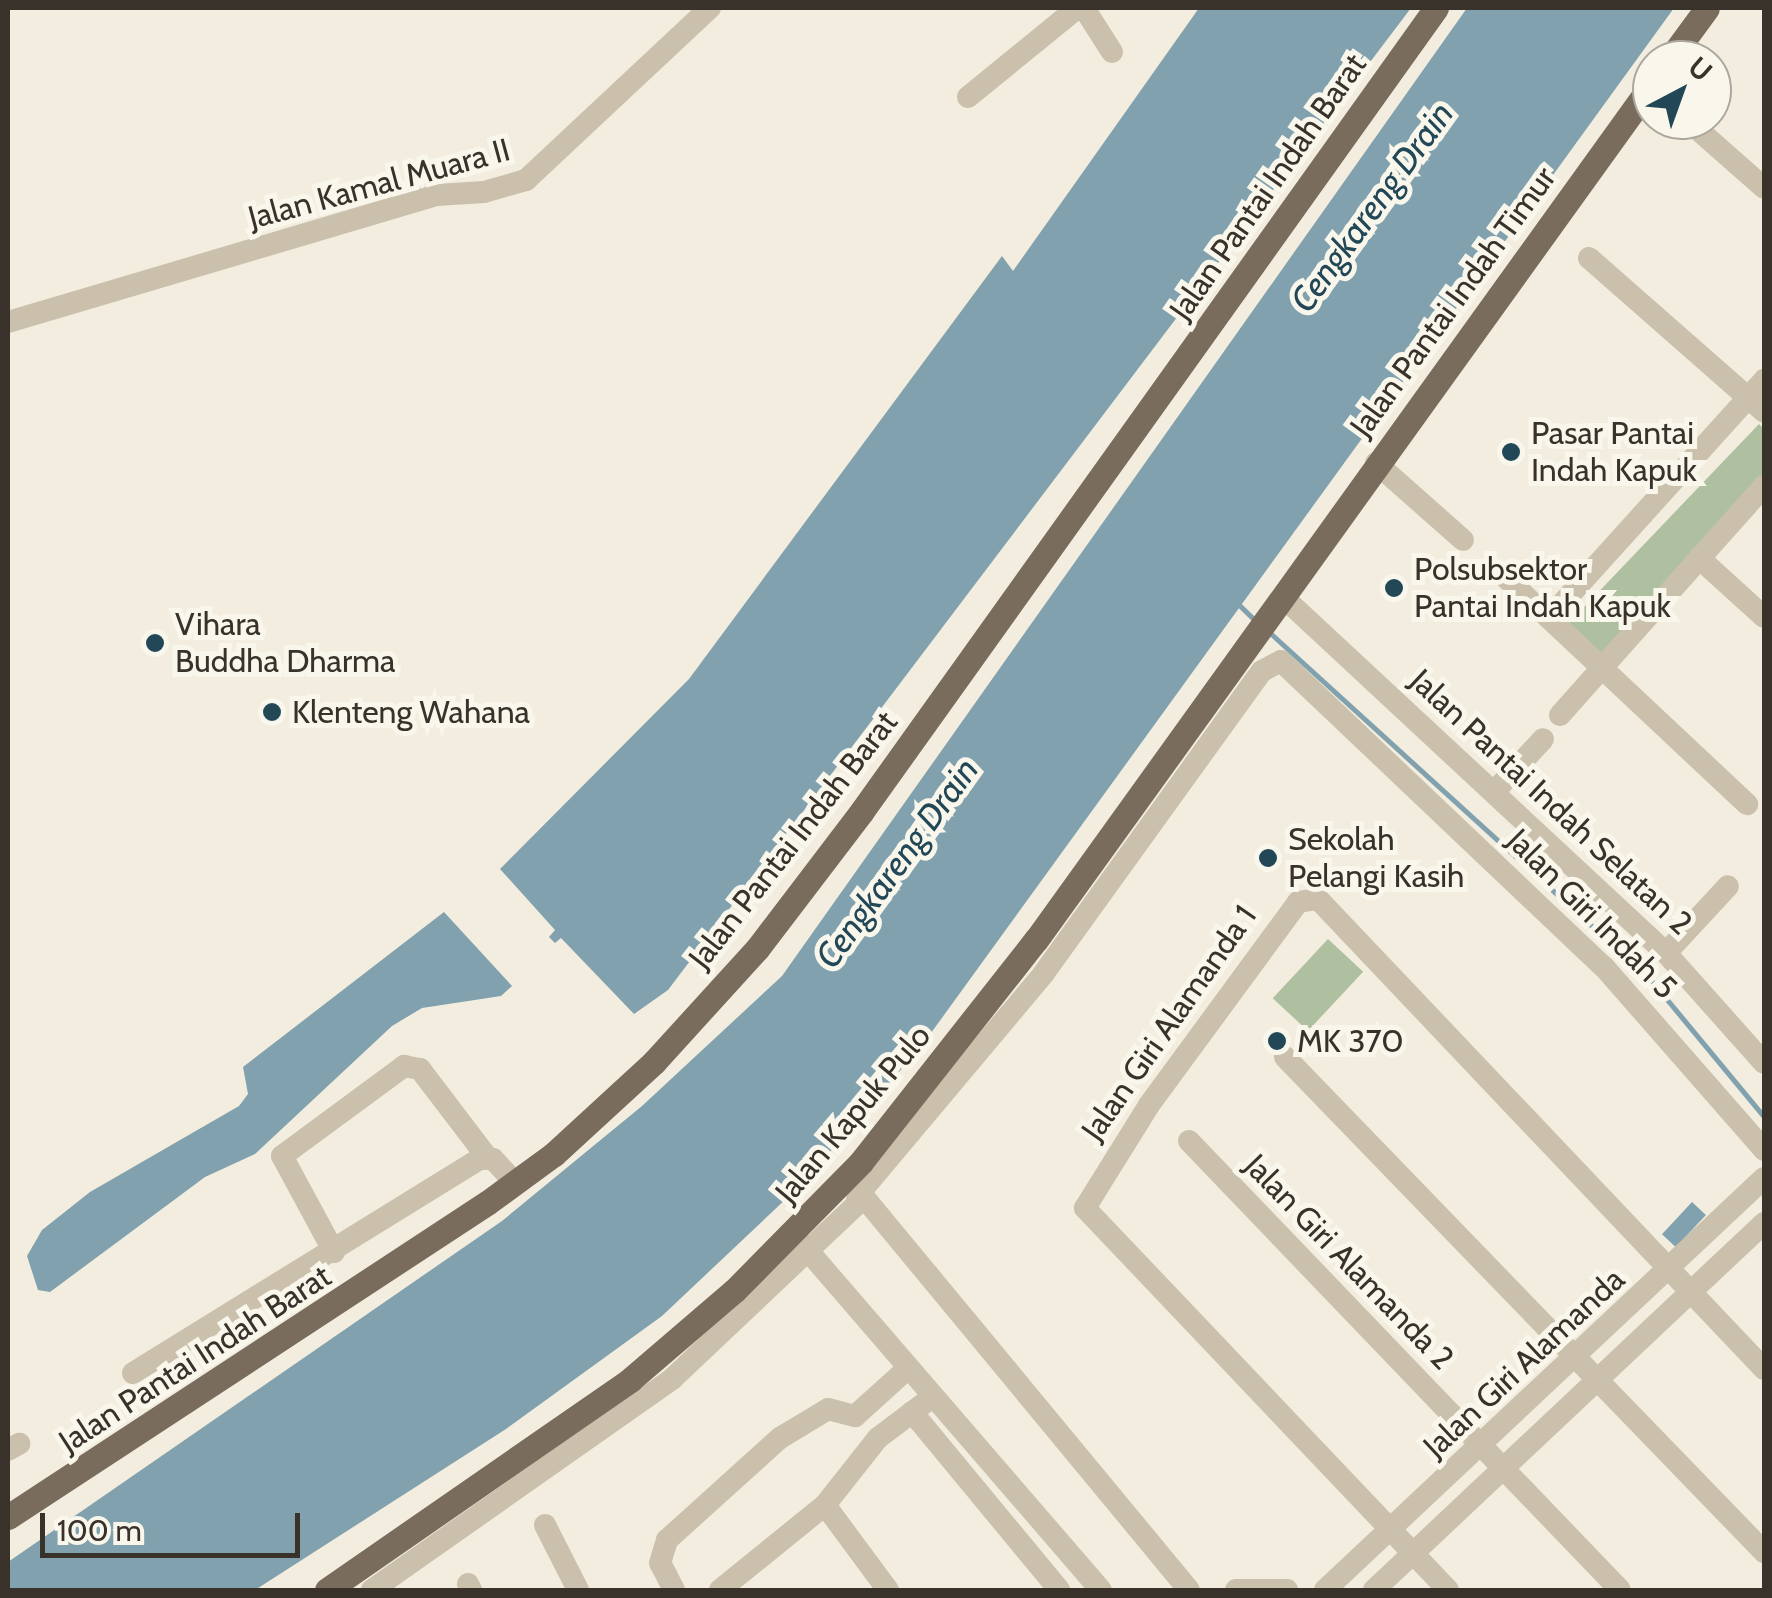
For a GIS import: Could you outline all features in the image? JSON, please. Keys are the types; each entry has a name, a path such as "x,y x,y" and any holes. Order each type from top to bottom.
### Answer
{"main road":[{"name":"Jalan Pantai Indah Barat","path":"8,1517 234,1374 515,1183 642,1074 757,949 1436,8"},
{"path":"1684,40 1707,8"},
{"name":"Jalan Pantai Indah Timur","path":"1309,561 1632,111"},
{"name":"Jalan Kapuk Pulo","path":"327,1590 630,1380 802,1244 861,1162 1036,940 1309,561"}],"street":[{"name":"Jalan Kamal Muara II","path":"8,322 437,195 484,192 526,180 710,8"},
{"path":"968,98 1080,8 1112,52"},
{"path":"1710,140 1764,188"},
{"path":"1549,618 1760,397 1589,258"},
{"path":"1376,463 1463,540"},
{"path":"1560,716 1599,666 1764,486"},
{"path":"1699,558 1764,618"},
{"path":"1503,575 1747,804"},
{"name":"Jalan Pantai Indah Selatan 2","path":"1269,616 1494,792 1666,953 1764,1063"},
{"name":"Jalan Giri Indah 5","path":"863,1193 1044,974 1270,663 1288,664 1604,967 1764,1150"},
{"path":"1494,792 1543,738"},
{"path":"1666,953 1728,886"},
{"name":"Jalan Giri Alamanda 1","path":"1448,1590 1086,1208 1149,1105 1288,910 1307,896 1318,900 1764,1369"},
{"path":"1285,1058 1764,1552"},
{"path":"334,1252 282,1156 404,1066 420,1069 487,1157 515,1183"},
{"name":"Jalan Giri Alamanda 2","path":"1189,1141 1620,1590"},
{"path":"133,1373 487,1157"},
{"path":"861,1162 863,1193 1189,1590"},
{"name":"Jalan Giri Alamanda","path":"1325,1590 1482,1448 1764,1178"},
{"path":"863,1193 802,1244 931,1398 1101,1590"},
{"name":"Jalan Giri Alamanda","path":"1374,1590 1504,1472 1764,1223"},
{"name":"Jalan Kapuk Pulo","path":"372,1590 659,1389 802,1244"},
{"path":"674,1590 660,1563 667,1540 780,1438 828,1409 855,1416 907,1369"},
{"path":"728,1589 825,1506 878,1438 931,1398"},
{"path":"912,1412 1059,1590"},
{"path":"825,1506 888,1590"},
{"path":"545,1525 578,1590"},
{"path":"1236,1590 1287,1590"}],"green space":[{"path":"1759,424 1764,429 1764,498 1607,664 1566,626"},
{"path":"1328,939 1363,972 1308,1031 1273,998"}],"water":[{"path":"1199,8 1411,8 668,990 634,1014 561,938 555,943 549,937 555,930 500,869 689,679 1002,256 1013,271"},
{"name":"Cengkareng Drain","path":"1467,8 1674,8 1651,40 1632,40 1632,66 923,1044 806,1180 662,1316 506,1429 255,1590 8,1590 8,1562 502,1221 642,1106 782,976"},
{"path":"444,912 512,986 501,996 422,1008 392,1026 255,1154 205,1177 50,1292 38,1290 27,1256 42,1230 90,1192 239,1106 248,1094 243,1067"},
{"path":"1692,1202 1706,1215 1676,1247 1662,1234"}],"waterway":[{"path":"1236,602 1257,622"},
{"path":"1269,632 1650,979 1764,1117"}],"place":[{"name":"Pasar Pantai Indah Kapuk","path":"1511,452"},
{"name":"Polsubsektor Pantai Indah Kapuk","path":"1394,588"},
{"name":"Vihara Buddha Dharma","path":"155,643"},
{"name":"Klenteng Wahana","path":"272,712"},
{"name":"Sekolah Pelangi Kasih","path":"1268,858"},
{"name":"MK 370","path":"1277,1041"}]}
